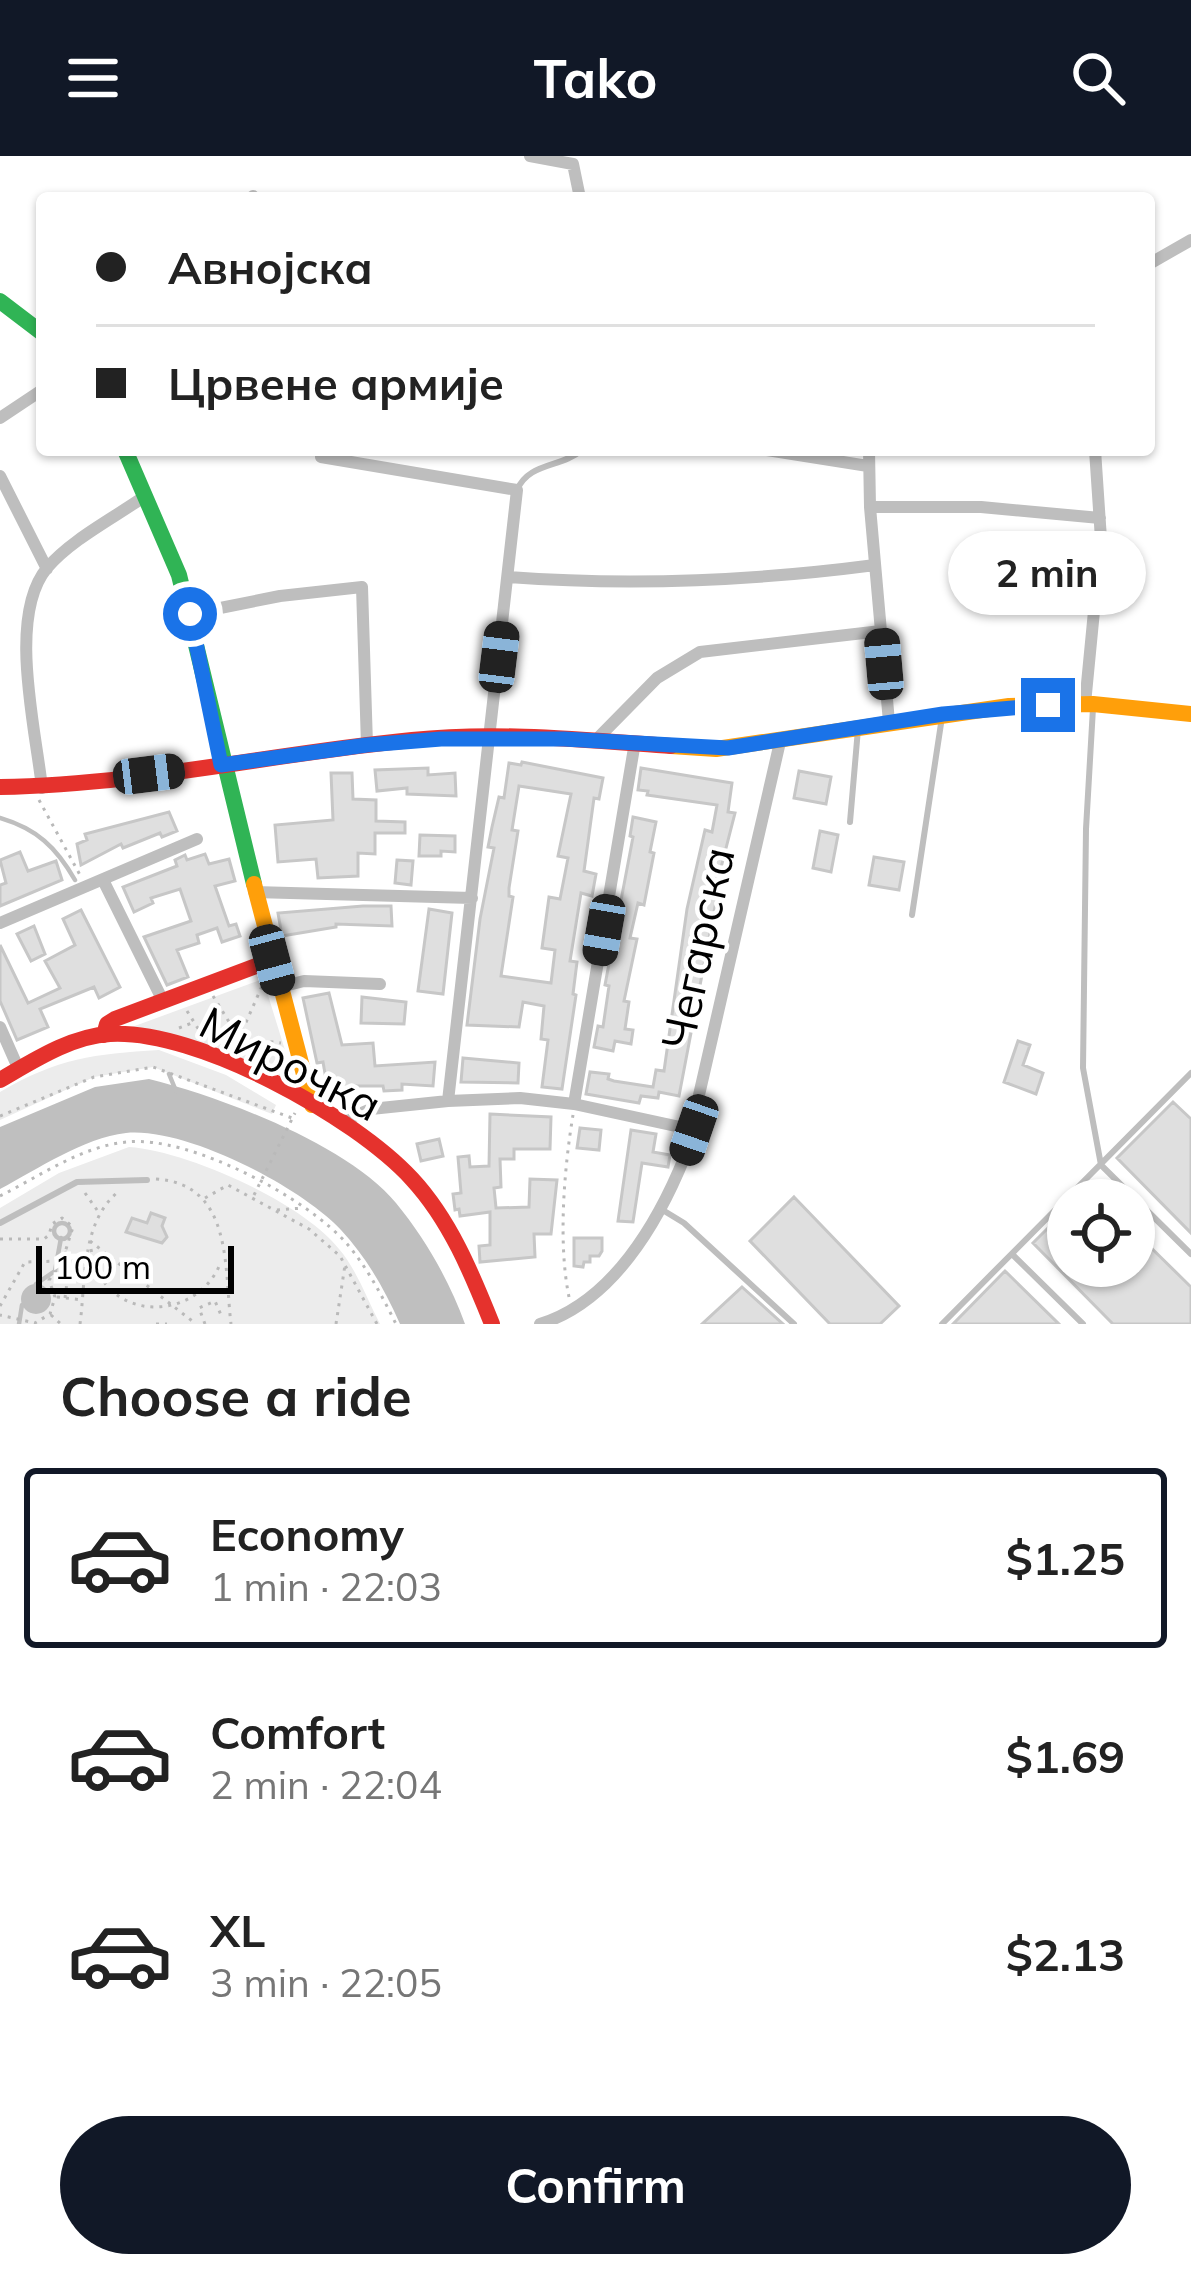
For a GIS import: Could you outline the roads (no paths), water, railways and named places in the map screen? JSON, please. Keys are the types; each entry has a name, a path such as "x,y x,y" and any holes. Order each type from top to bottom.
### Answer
{"street":[{"path":"530,156 567,161 577,168 579,192"},
{"path":"1155,261 1191,240"},
{"path":"0,301 36,328"},
{"path":"0,418 36,394"},
{"path":"128,456 179,575 221,765 272,960 272,985 312,1105"},
{"path":"805,456 868,466"},
{"path":"869,456 889,722"},
{"path":"1089,704 1100,518 1095,456"},
{"path":"321,457 517,490 448,1101"},
{"path":"0,476 47,569"},
{"path":"39,788 26,643 33,594 47,569 145,496"},
{"path":"870,507 982,507 1100,518"},
{"path":"508,577 634,584 875,565"},
{"path":"190,614 280,596 362,587 367,745"},
{"path":"596,740 657,678 700,652 881,631"},
{"path":"0,788 39,788 367,745 490,738 716,748 1009,706 1089,704 1191,714"},
{"path":"574,1104 634,742"},
{"name":"Чегарска","path":"539,1324 560,1321 609,1280 660,1208 694,1130 780,742"},
{"path":"0,923 197,839"},
{"path":"103,880 171,997"},
{"path":"254,892 472,898"},
{"path":"0,1080 57,1049 104,1035 111,1022 272,960"},
{"path":"272,985 304,981 380,984"},
{"path":"0,1027 19,1070"},
{"name":"Мирочка","path":"104,1035 172,1042 235,1066 312,1105 384,1152 430,1203 461,1255 492,1324"},
{"path":"340,1122 371,1109 520,1099 574,1104 694,1130"}],"lane":[{"path":"517,490 530,471 572,456"},
{"path":"1089,704 1083,1068 1101,1165 1191,1254"},
{"path":"912,914 943,714"},
{"path":"850,821 858,727"},
{"path":"942,1324 1191,1073"},
{"path":"0,1223 77,1182 147,1180"},
{"path":"660,1208 684,1223 794,1324"},
{"path":"1013,1255 1083,1324"}],"waterway":[{"path":"0,818 44,841 75,880"},
{"path":"169,1074 176,1091"},
{"path":"62,1223 70,1231 62,1239 54,1231 62,1223"},
{"path":"36,1284 55,1271 61,1238"},
{"path":"19,1324 22,1305"}]}
